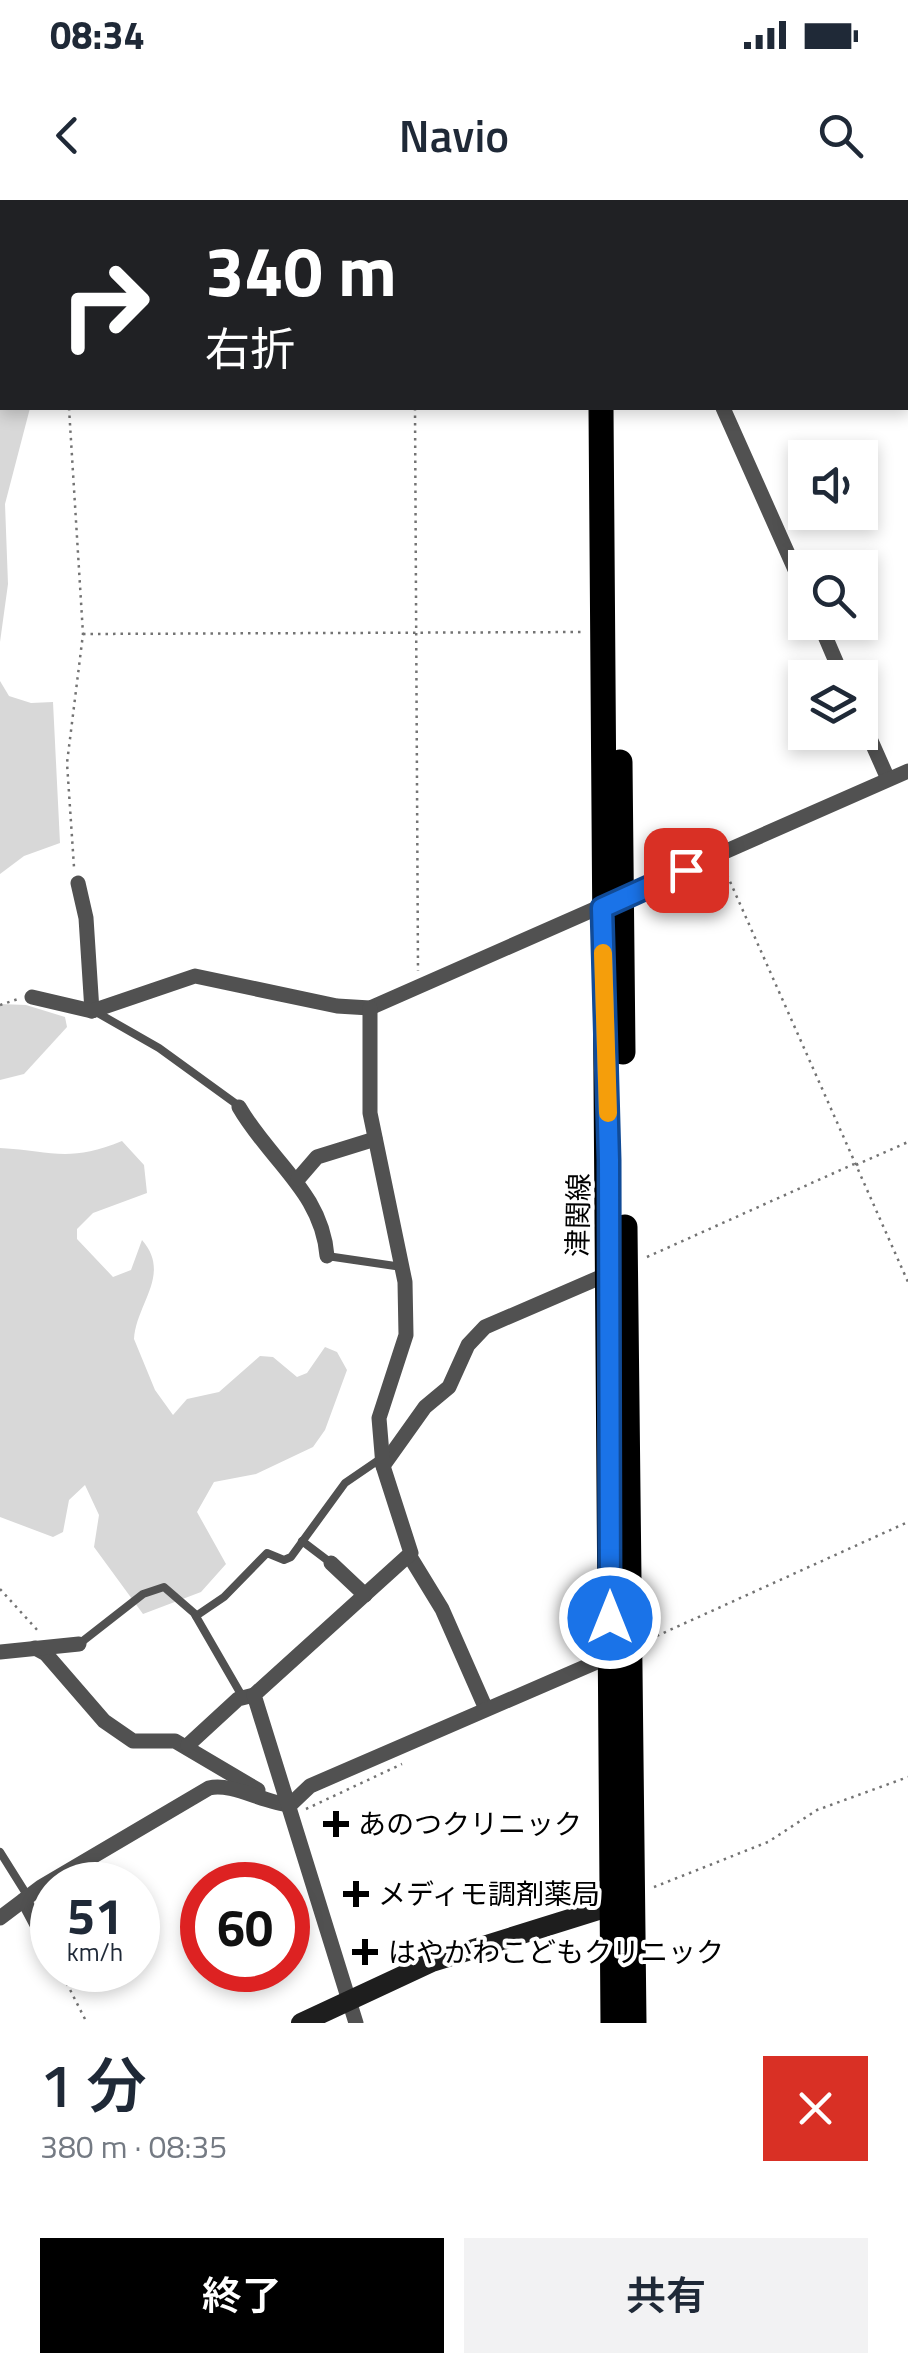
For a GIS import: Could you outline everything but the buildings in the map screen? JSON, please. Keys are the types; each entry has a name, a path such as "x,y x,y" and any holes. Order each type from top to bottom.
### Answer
{"main road":[{"name":"津関線","path":"601,410 612,903 620,1652 612,1910 613,2023"},
{"name":"津関線","path":"612,903 616,410"},
{"name":"津関線","path":"620,1652 634,1895 634,2023"}],"street":[{"path":"724,410 788,554"},
{"path":"875,750 888,779"},
{"path":"32,997 92,1011 196,976 337,1006 370,1008 908,770"},
{"path":"78,884 86,918 92,1011"},
{"path":"370,1008 370,1113 402,1267 406,1336 379,1418 383,1461 409,1556 442,1609 486,1709"},
{"path":"240,1107 258,1140 291,1178 298,1180 325,1228 327,1256"},
{"path":"298,1180 317,1157 375,1139"},
{"path":"383,1461 425,1407 449,1387 474,1336 485,1327 616,1271"},
{"path":"188,1746 409,1556"},
{"path":"331,1563 365,1595"},
{"path":"0,1652 78,1644"},
{"path":"43,1647 104,1721 133,1741 176,1740 238,1779 290,1805"},
{"path":"290,1805 310,1786 620,1652"},
{"path":"248,1696 290,1805 356,2023"},
{"path":"0,1918 26,1898 209,1788 231,1788 256,1800 290,1805"},
{"path":"301,2023 432,1962 612,1910 634,1895"},
{"path":"26,1898 30,1906"}],"lane":[{"path":"92,1011 159,1048 240,1107"},
{"path":"327,1256 402,1267"},
{"path":"196,1616 224,1598 267,1553 286,1560 345,1483 383,1461"},
{"path":"302,1541 331,1563"},
{"path":"78,1644 144,1594 160,1588 172,1592 196,1616 248,1696"},
{"path":"0,1852 26,1898"}],"path":[{"path":"69,410 83,634 67,763 70,844 78,884"},
{"path":"415,410 418,986"},
{"path":"83,634 604,632"},
{"path":"718,855 908,1282"},
{"path":"0,1005 32,997"},
{"path":"616,1271 908,1142"},
{"path":"620,1652 908,1522"},
{"path":"0,1588 43,1647"},
{"path":"290,1805 308,1809 322,1804 410,1760"},
{"path":"634,1895 768,1842 816,1810 908,1777"},
{"path":"71,1992 87,2023"}],"shaded area":[{"path":"0,410 29,410 5,504 8,584 0,642"},
{"path":"0,681 9,696 31,703 53,702 60,843 24,856 0,874"},
{"path":"0,1004 26,1005 65,1017 67,1027 24,1074 0,1080"},
{"path":"122,1141 144,1165 147,1193 93,1213 77,1229 77,1239 113,1277 131,1270 142,1240 150,1253 153,1277 134,1339 155,1390 173,1415 187,1399 219,1392 260,1356 273,1357 297,1377 307,1373 325,1347 337,1352 347,1370 325,1430 313,1447 256,1474 214,1482 197,1512 226,1564 201,1592 143,1614 94,1547 99,1515 85,1485 69,1500 63,1532 53,1537 0,1517 0,1148 73,1154"}],"slow traffic":[{"path":"603,953 608,1113"}],"place":[{"name":"あのつクリニック","path":"336,1824"},
{"name":"メディモ調剤薬局","path":"356,1894"},
{"name":"はやかわこどもクリニック","path":"365,1952"}],"route":[{"path":"610,1618 609,1160 602,908 686,870"}]}
